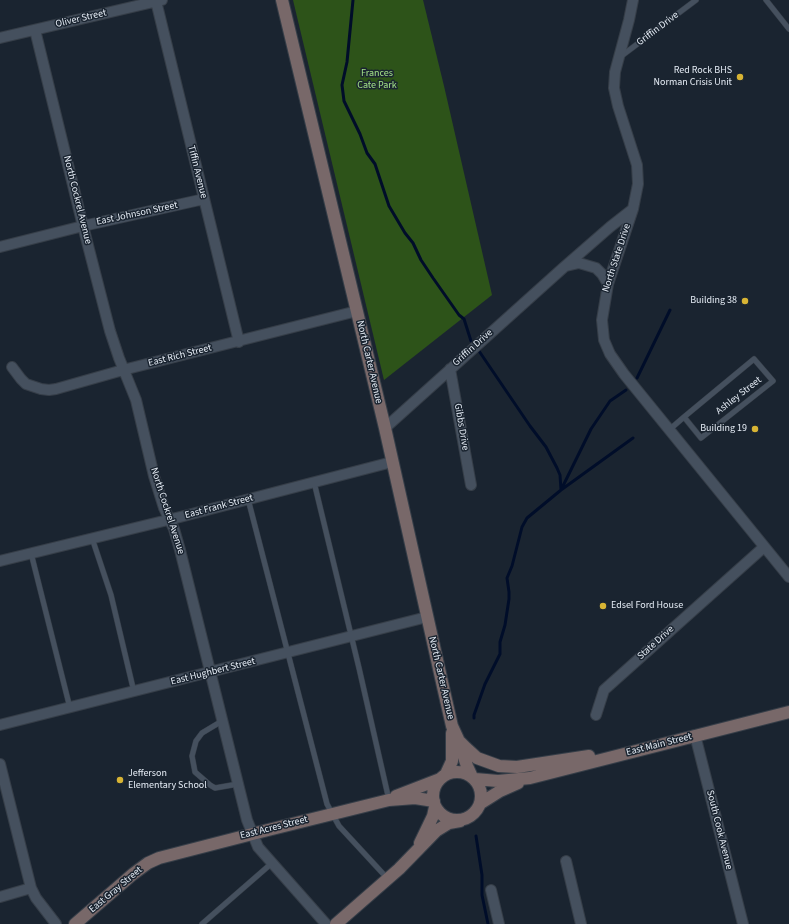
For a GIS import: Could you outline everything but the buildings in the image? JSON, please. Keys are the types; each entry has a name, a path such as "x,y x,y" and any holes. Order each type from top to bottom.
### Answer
{"street":[{"name":"North Carter Avenue","path":"282,0 385,428 452,726 467,766 474,778"},
{"name":"North State Drive","path":"633,0 615,72 614,88 618,106 637,165 637,194 608,284 602,320 602,332 608,350 624,374 789,577"},
{"name":"Oliver Street","path":"0,38 159,1"},
{"name":"Tiffin Avenue","path":"159,1 204,199 239,342"},
{"name":"North Cockrel Avenue","path":"36,30 82,226 110,331 136,400 154,476 180,550 247,820 258,846 326,924"},
{"name":"East Johnson Street","path":"0,247 82,226 204,199"},
{"name":"Griffin Drive","path":"385,428 563,268 633,209"},
{"name":"Griffin Drive","path":"563,268 579,263 596,268 608,284"},
{"name":"East Rich Street","path":"12,367 26,384 49,390 357,312"},
{"name":"Gibbs Drive","path":"450,368 471,485"},
{"name":"East Frank Street","path":"0,561 170,520 392,462"},
{"name":"State Drive","path":"596,715 604,690 764,547"},
{"name":"East Hughbert Street","path":"0,725 427,618"},
{"name":"East Main Street","path":"481,803 500,790 530,778 789,712"},
{"name":"North Carter Avenue","path":"443,777 452,761 452,726"},
{"name":"South Cook Avenue","path":"695,735 743,924"},
{"path":"458,739 477,758 498,766 508,767 517,767 648,747"},
{"path":"0,764 31,888 36,898 56,924"},
{"path":"336,924 399,869 436,831 449,823 467,819 474,815 479,809 482,795 480,787 474,778 464,772 455,772 443,777 434,787 433,816 417,850"},
{"name":"East Acres Street","path":"389,800 403,792 443,777"},
{"name":"East Main Street","path":"474,778 498,782 530,778"},
{"name":"East Acres Street","path":"159,858 389,800 415,798 434,804"},
{"path":"434,804 441,815 450,820 460,821"},
{"name":"East Gray Street","path":"75,924 133,874 159,858"},
{"path":"566,861 581,924"},
{"path":"0,897 31,888"},
{"path":"491,890 499,924"}],"lane":[{"name":"Griffin Drive","path":"619,57 696,0"},
{"path":"766,0 789,29"},
{"name":"Ashley Street","path":"669,430 684,417 754,359 773,381 701,438 684,417"},
{"path":"314,482 389,800"},
{"path":"248,499 327,804 339,826 388,879"},
{"path":"92,538 112,601 134,692"},
{"path":"31,553 70,708"},
{"path":"222,721 202,733 196,741 192,756 195,772 215,788 238,784"},
{"path":"202,924 272,863"}],"green space":[{"name":"Frances Cate Park","path":"293,0 423,0 444,86 492,295 384,380"}],"waterway":[{"path":"353,0 347,62 342,85 344,101 360,134 367,153 375,164 389,206 405,233 413,243 421,260 459,315 464,319 471,341"},
{"path":"637,378 670,310"},
{"path":"479,351 546,447 560,475 561,490 633,438"},
{"path":"474,718 485,684 500,654 500,642 505,625 509,599 507,578 512,566 522,527 527,518 561,490 591,429 610,401 626,390"},
{"path":"476,836 482,875 482,895 488,924"}],"place":[{"name":"Red Rock BHS Norman Crisis Unit","path":"740,77"},
{"name":"Building 38","path":"745,301"},
{"name":"Building 19","path":"755,429"},
{"name":"Edsel Ford House","path":"603,606"},
{"name":"Jefferson Elementary School","path":"120,780"}]}
